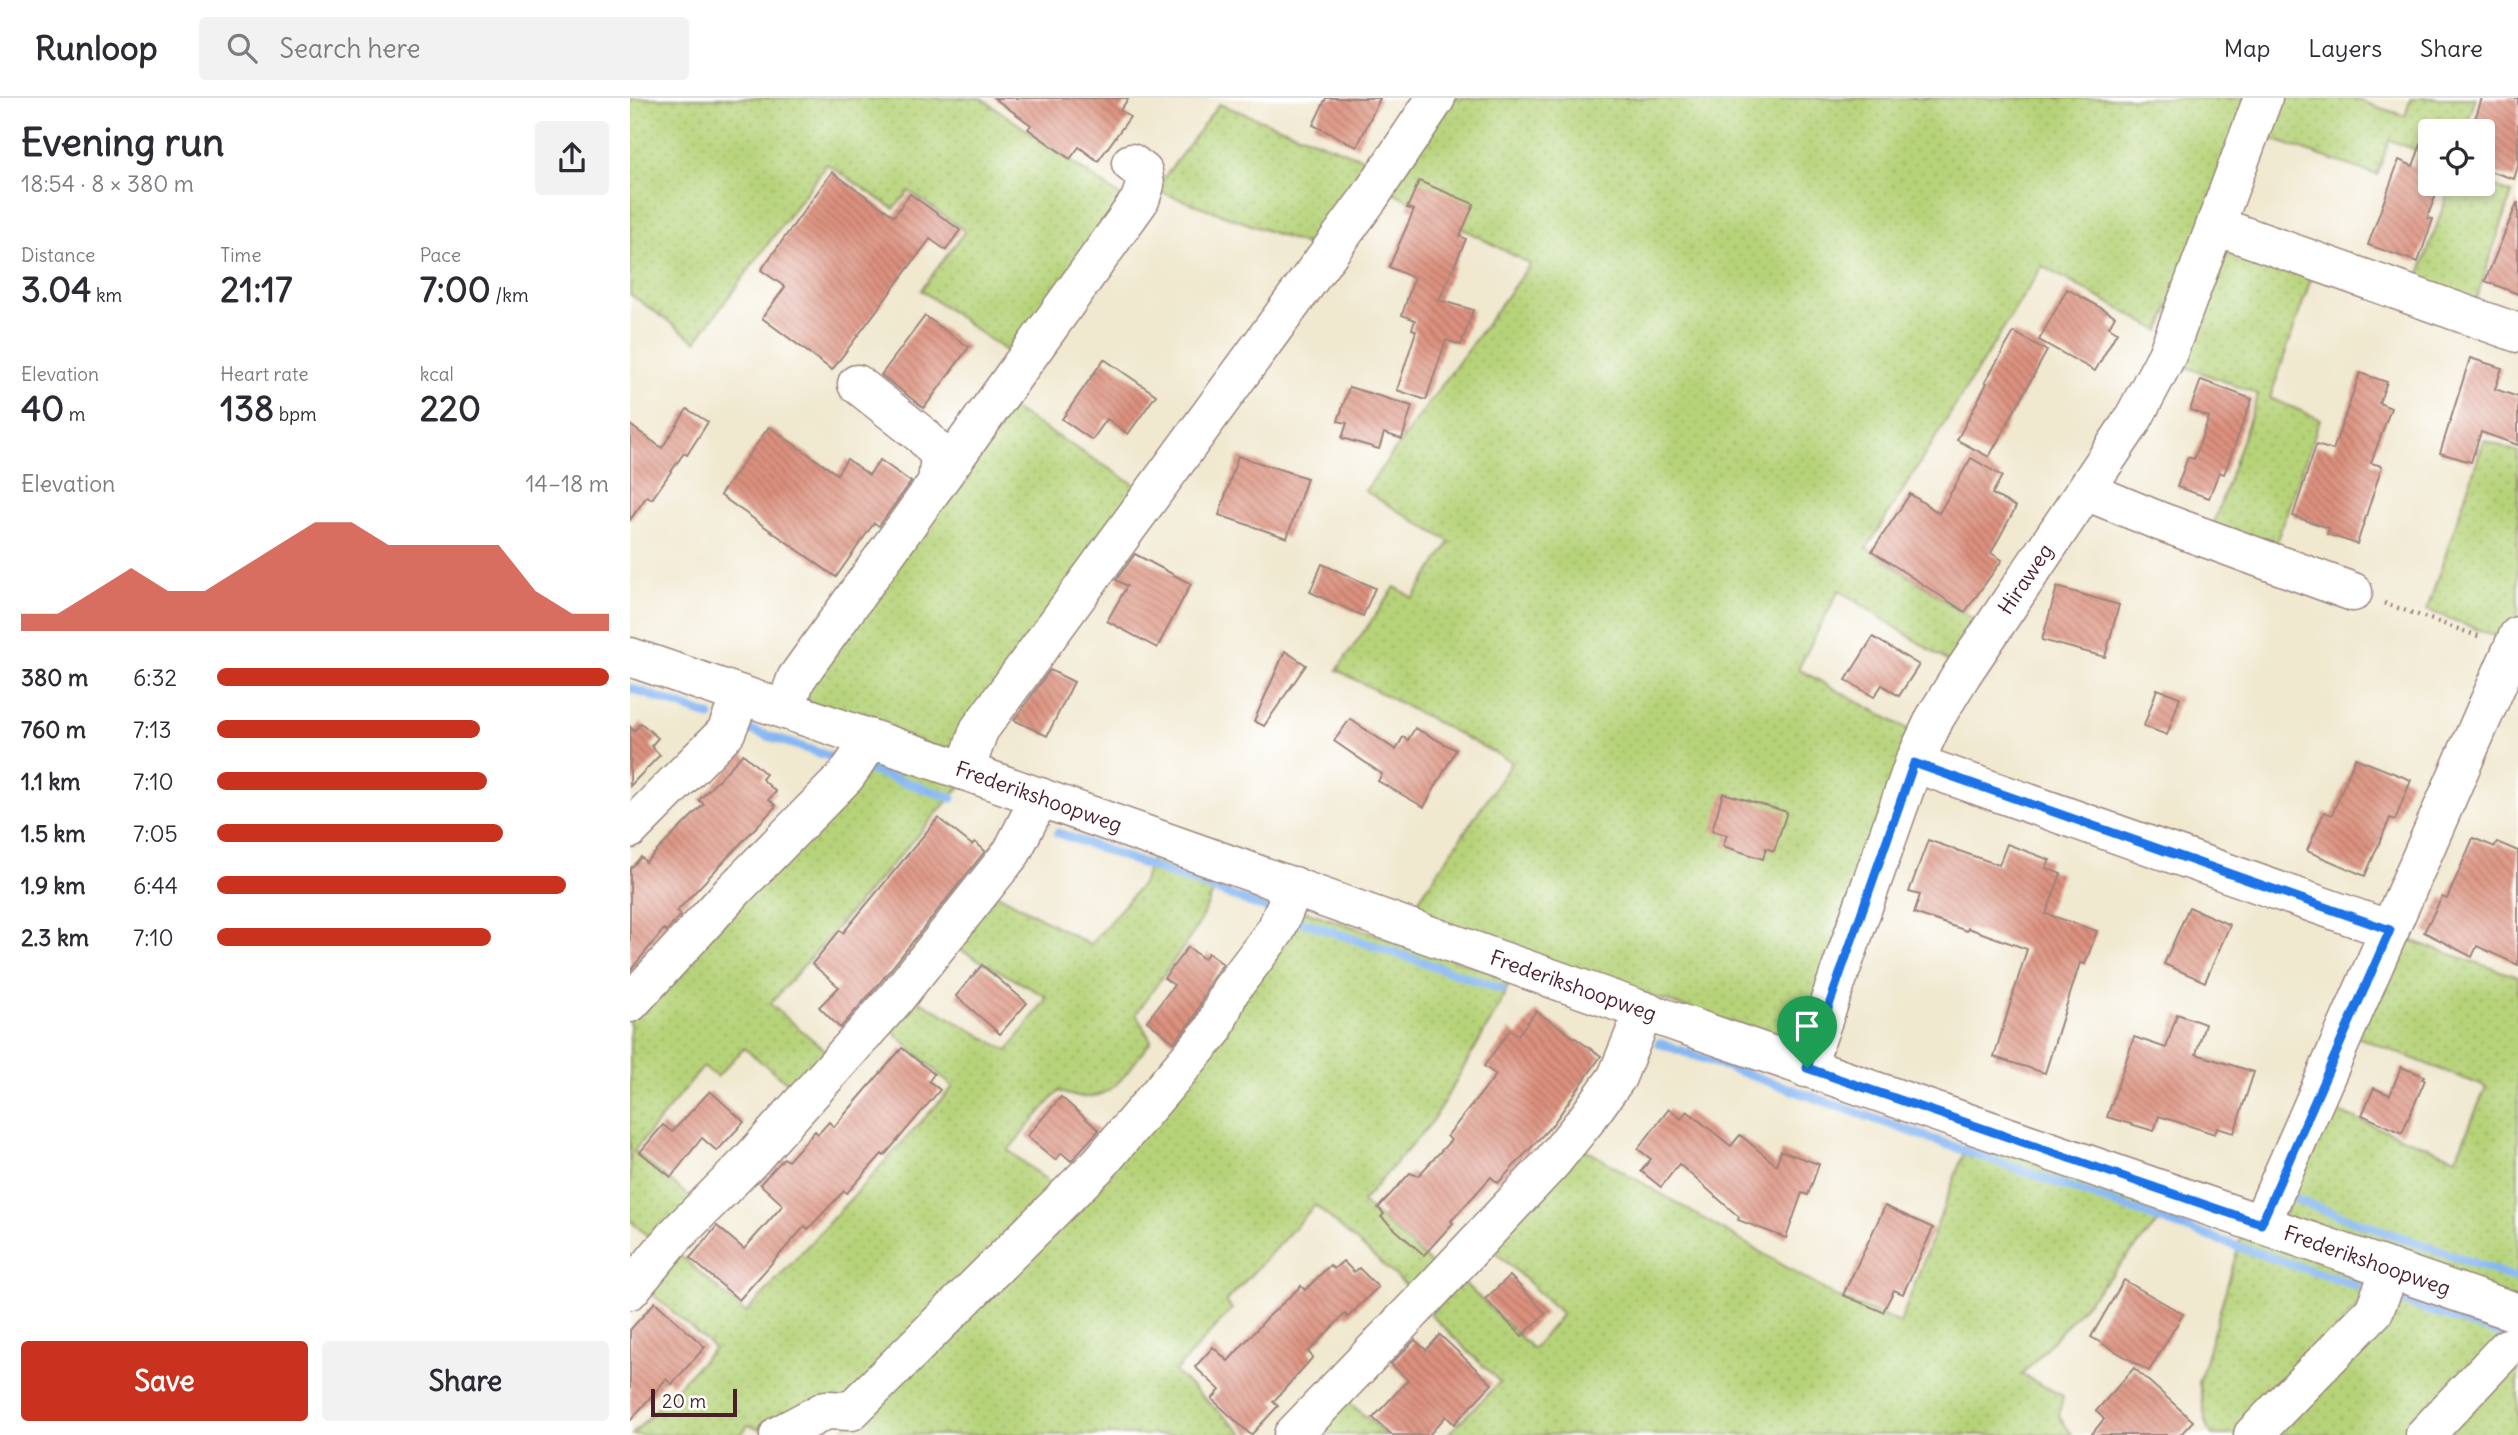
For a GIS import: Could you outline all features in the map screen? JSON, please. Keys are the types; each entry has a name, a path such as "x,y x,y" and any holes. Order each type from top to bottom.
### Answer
{"street":[{"path":"965,771 979,730 1369,198 1436,98"},
{"name":"Hiraweg","path":"1807,1068 1914,763 1935,718 2132,421 2167,355 2263,98"},
{"path":"785,710 796,680 1140,200 1145,185 1143,172 1131,163"},
{"path":"2217,226 2518,333"},
{"path":"857,384 923,436 940,455 937,483"},
{"path":"2086,491 2353,592"},
{"path":"2261,1224 2513,648"},
{"name":"Frederikshoopweg","path":"630,657 1040,797 1807,1068 2390,1269 2513,1331"},
{"path":"630,830 726,732 741,695"},
{"path":"630,1003 734,890 846,776 871,740"},
{"path":"1914,763 2390,930"},
{"path":"630,1290 673,1238 749,1162 895,999 1012,852 1040,797"},
{"path":"779,1435 826,1410 851,1411 1100,1163 1213,1030 1230,991 1276,930 1294,886"},
{"path":"1293,1435 1552,1162 1617,1077 1644,1011"},
{"path":"2253,1435 2374,1311 2390,1269"},
{"path":"2425,1435 2513,1331"}],"path":[{"path":"2353,592 2513,648"}],"green space":[{"path":"630,98 981,98 1131,204 1018,360 921,290 965,231 909,191 894,209 827,164 696,341 630,294"},
{"path":"1444,98 2253,98 2160,331 2042,266 1867,548 1980,624 1953,665 1839,590 1798,669 1913,732 1801,1037 1791,1042 1408,916 1512,762 1337,670 1395,587 1413,598 1450,542 1365,491 1530,264 1385,188"},
{"path":"2278,98 2351,98 2405,116 2411,98 2476,98 2469,119 2418,119 2418,150 2389,140 2377,175 2265,137"},
{"path":"1219,104 1383,166 1323,251 1155,190"},
{"path":"2495,187 2512,193 2472,311 2414,291 2447,196 2495,196"},
{"path":"2225,249 2314,270 2270,398 2320,419 2272,554 2211,531 2258,394 2181,365"},
{"path":"1003,403 1147,492 955,754 799,700"},
{"path":"2484,440 2518,452 2518,620 2497,637 2427,610"},
{"path":"872,754 964,782 770,1004 832,1056 799,1092 744,1048 717,1077 703,1067 634,1151 696,1202 655,1243 630,1220 630,1010"},
{"path":"1154,853 1221,876 1196,929 1136,1014 1151,1041 1133,1065 1114,1086 1103,1093 1090,1097 1059,1091 1008,1150 1063,1193 849,1407 771,1433 748,1425 741,1435 632,1435 714,1348 642,1285 673,1249 746,1313 953,1087 887,1026 913,997 1008,1051 1047,997 953,946 996,893 1090,945 1142,884"},
{"path":"1299,909 1511,978 1500,1005 1432,1122 1362,1202 1436,1268 1414,1292 1315,1205 1226,1302 1232,1309 1175,1372 1245,1435 839,1435 855,1413"},
{"path":"2395,935 2518,977 2518,1301 2283,1218 2320,1105 2456,1158 2486,1087 2352,1035"},
{"path":"1969,1139 2171,1208 2022,1375 2063,1396 2059,1416 2072,1435 1447,1435 1500,1382 1430,1314 1462,1281 1533,1349 1562,1314 1487,1244 1583,1148 1837,1297 1900,1323"},
{"path":"2243,1231 2381,1279 2247,1435 2213,1435 2207,1428 2199,1382"},
{"path":"2394,1284 2518,1326 2518,1435 2262,1435"},
{"path":"1343,1397 1387,1435 1306,1435"}],"building":[{"path":"994,98 1129,98 1120,110 1130,117 1098,161 1079,147 1070,159 1028,129 1031,125"},
{"path":"1326,98 1380,98 1357,147 1313,125"},
{"path":"2482,98 2518,98 2518,166 2514,179 2495,173 2495,119 2475,119"},
{"path":"2418,153 2418,196 2435,196 2427,218 2433,219 2418,262 2368,245 2399,160 2413,166"},
{"path":"832,172 894,216 910,194 960,230 946,250 930,239 832,370 762,318 785,287 761,270"},
{"path":"1419,181 1474,204 1460,236 1466,239 1439,300 1473,310 1461,345 1446,340 1426,400 1397,390 1416,331 1412,329 1415,320 1402,315 1414,278 1389,267 1414,210 1407,208"},
{"path":"2518,203 2518,294 2485,281"},
{"path":"2067,289 2115,316 2109,327 2117,332 2095,371 2039,340"},
{"path":"925,316 969,347 924,408 881,375"},
{"path":"2014,332 2047,351 1989,457 1957,440 1987,383 1985,382"},
{"path":"2470,358 2502,368 2495,389 2518,397 2518,445 2481,432 2471,462 2440,453"},
{"path":"1104,359 1156,395 1128,434 1107,419 1092,440 1062,419"},
{"path":"2360,373 2387,382 2379,403 2391,408 2371,463 2382,466 2357,544 2327,534 2329,528 2293,516 2316,445 2333,450"},
{"path":"2201,380 2252,399 2224,474 2219,472 2209,498 2177,487 2188,457 2194,459 2209,417 2190,410"},
{"path":"1349,387 1412,406 1402,439 1384,433 1379,449 1342,438 1347,423 1338,421"},
{"path":"687,409 708,422 687,455 684,453 652,499 647,496 630,520 630,425 662,448"},
{"path":"769,427 837,474 847,459 869,475 880,460 911,482 879,526 874,523 836,577 720,495"},
{"path":"1238,456 1307,478 1287,538 1219,515"},
{"path":"1971,458 2002,476 1992,494 2016,507 1991,553 2002,560 1965,612 1872,551 1910,494 1939,513"},
{"path":"1135,554 1191,584 1157,648 1107,621 1127,586 1116,580"},
{"path":"1322,564 1375,588 1363,616 1310,592"},
{"path":"2057,587 2119,605 2105,657 2042,640"},
{"path":"1873,637 1919,665 1899,696 1882,685 1874,697 1846,680"},
{"path":"1285,651 1306,665 1264,726 1254,721"},
{"path":"1050,670 1074,682 1047,736 1014,720"},
{"path":"2157,689 2180,697 2167,735 2144,726"},
{"path":"1350,719 1396,750 1403,737 1408,740 1415,728 1456,750 1424,807 1378,781 1382,774 1334,741"},
{"path":"641,723 658,738 651,746 660,755 630,786 630,727 634,731"},
{"path":"743,754 766,774 762,779 776,792 769,799 776,806 677,911 681,915 666,931 664,929 630,971 630,869 641,857 646,862 704,804 699,800"},
{"path":"2355,758 2411,780 2395,820 2390,818 2365,876 2307,851 2324,812 2332,815"},
{"path":"1723,793 1787,812 1774,851 1766,848 1763,859 1723,846 1727,835 1712,831"},
{"path":"938,818 972,845 975,842 985,851 878,985 840,1028 819,1007 839,987 812,964 840,930 843,933"},
{"path":"2473,838 2495,847 2497,842 2518,851 2518,965 2477,946 2472,957 2424,932 2442,897 2447,899"},
{"path":"1928,840 1999,865 2007,844 2050,860 2046,868 2061,874 2046,914 2097,931 2085,964 2080,963 2045,1073 1994,1057 2027,949 1914,913 1920,895 1909,892"},
{"path":"2189,907 2230,925 2205,982 2164,964"},
{"path":"1188,947 1204,959 1208,953 1223,964 1210,982 1194,1018 1174,1042 1147,1021 1174,985 1164,978"},
{"path":"982,965 1027,1003 1000,1034 956,996"},
{"path":"1536,1011 1601,1056 1553,1124 1498,1183 1491,1177 1424,1255 1381,1217 1384,1214 1378,1208 1410,1173 1418,1176 1451,1140 1447,1136 1496,1075 1484,1066 1510,1030 1518,1035"},
{"path":"2177,1014 2205,1024 2196,1054 2254,1072 2234,1133 2217,1128 2215,1134 2159,1116 2154,1131 2107,1117 2134,1037 2166,1048"},
{"path":"902,1048 934,1074 929,1081 940,1090 884,1156 882,1154 847,1193 844,1191 808,1229 805,1226 739,1300 690,1258 717,1226 744,1249 783,1205 760,1184 784,1158 788,1161 815,1131 818,1134 829,1122 834,1127"},
{"path":"2401,1067 2424,1076 2422,1079 2425,1080 2402,1133 2362,1115 2374,1088 2390,1095"},
{"path":"710,1091 744,1122 717,1151 702,1138 671,1177 640,1152 663,1125 672,1132"},
{"path":"1061,1097 1099,1130 1071,1161 1062,1153 1055,1160 1027,1136"},
{"path":"1669,1109 1681,1119 1687,1111 1731,1146 1740,1135 1776,1165 1781,1151 1819,1164 1808,1195 1802,1193 1786,1238 1738,1220 1739,1217 1679,1164 1661,1187 1641,1171 1651,1159 1638,1149"},
{"path":"1885,1206 1933,1228 1903,1294 1894,1290 1883,1312 1843,1295"},
{"path":"1343,1261 1354,1272 1359,1268 1378,1287 1348,1317 1345,1314 1308,1352 1313,1357 1273,1402 1278,1406 1251,1435 1212,1399 1220,1390 1195,1367 1213,1347 1228,1361 1301,1286 1305,1290 1330,1265 1334,1269"},
{"path":"1510,1276 1546,1313 1522,1336 1485,1299"},
{"path":"2124,1280 2183,1314 2149,1371 2091,1337"},
{"path":"655,1302 705,1347 672,1384 666,1379 630,1421 630,1330"},
{"path":"1440,1335 1492,1384 1454,1424 1446,1416 1429,1435 1392,1435 1373,1418 1408,1380 1391,1364 1415,1340 1426,1350"},
{"path":"2134,1368 2193,1421 2180,1435 2091,1435 2104,1419 2096,1411"}],"waterway":[{"path":"630,688 710,716"},
{"path":"750,730 841,760"},
{"path":"863,768 952,798"},
{"path":"1058,833 1274,911"},
{"path":"1300,921 1502,989"},
{"path":"1659,1043 2248,1250 2358,1286"},
{"path":"2296,1200 2518,1279"},
{"path":"2395,1299 2506,1336"}],"route":[{"path":"1914,763 2390,930 2261,1224 1807,1068 1914,763"}]}
